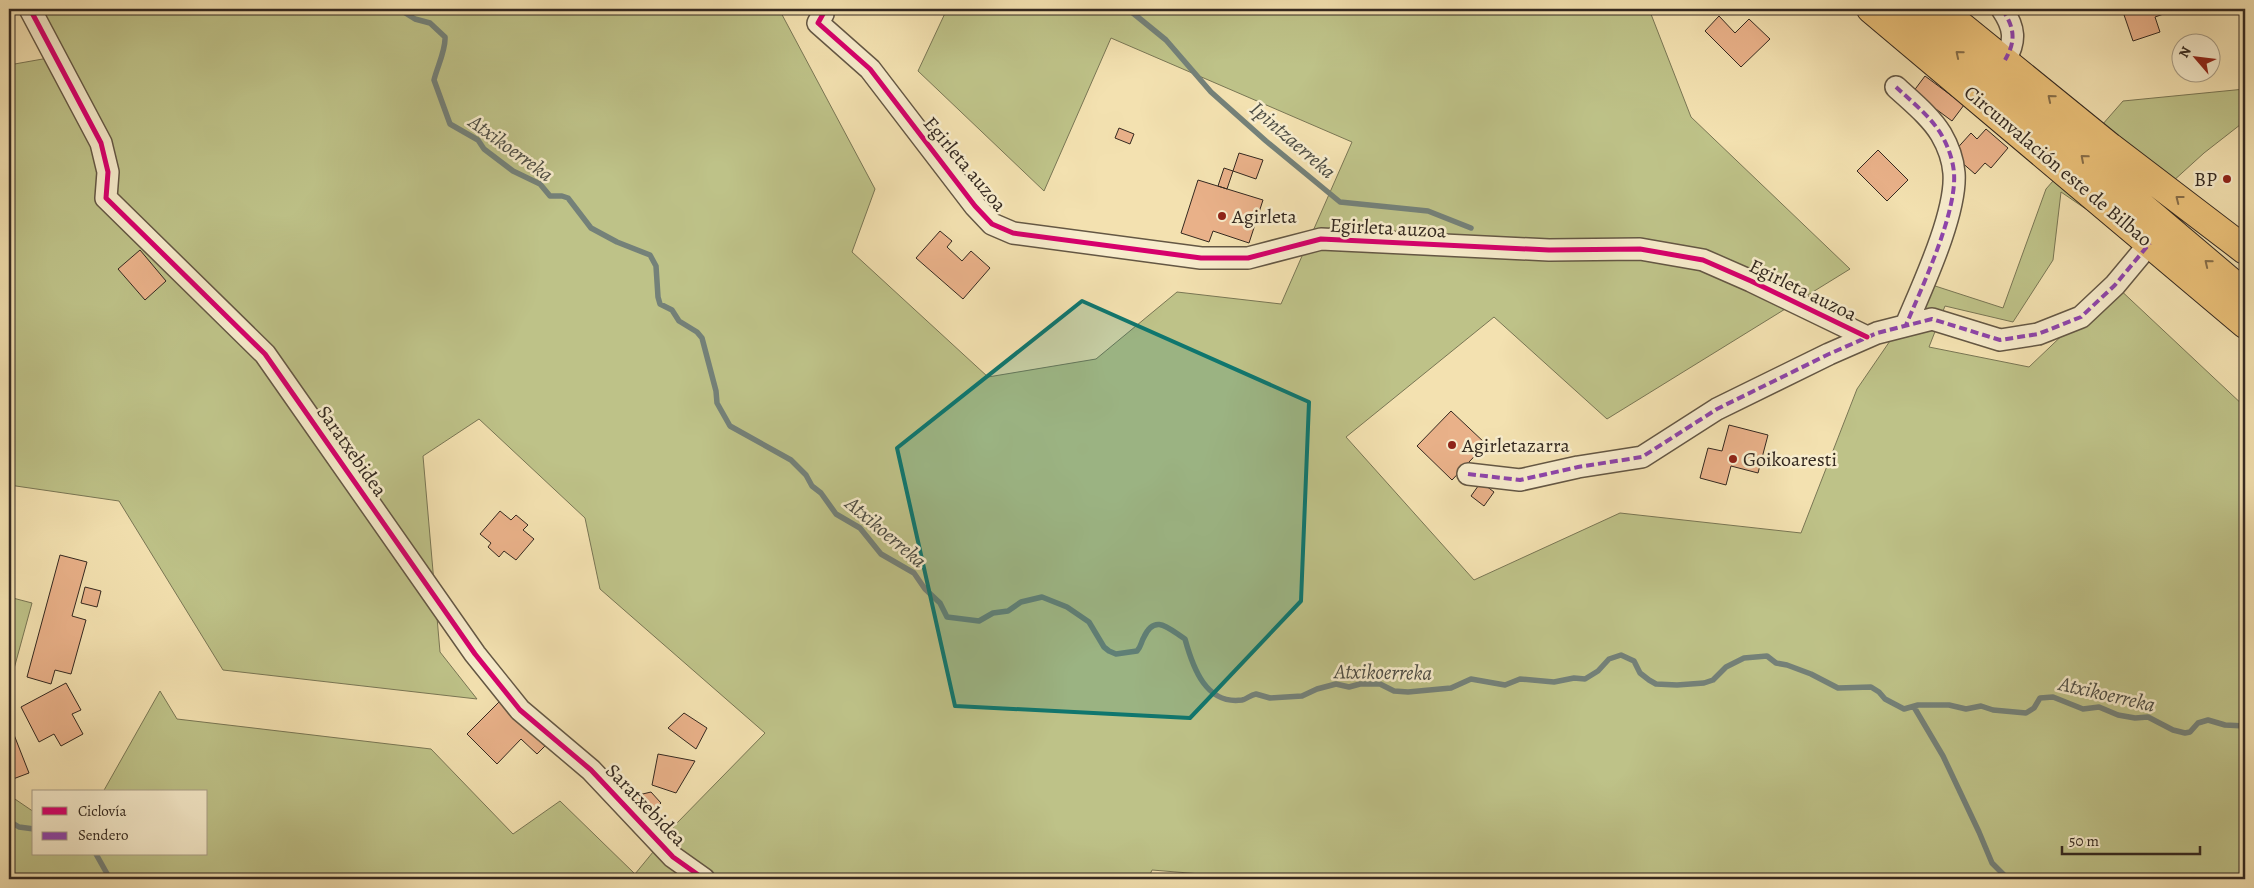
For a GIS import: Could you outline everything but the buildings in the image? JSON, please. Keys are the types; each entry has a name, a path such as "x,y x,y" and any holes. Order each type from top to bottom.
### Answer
{"main road":[{"name":"Circunvalación este de Bilbao","path":"1871,9 2150,242 2245,324"},
{"name":"Circunvalación este de Bilbao","path":"1904,9 2041,121 2245,294"},
{"path":"1940,9 2110,147 2245,250"}],"street":[{"name":"Saratxebidea","path":"30,9 101,143 108,172 106,198 265,354 475,654 520,710 591,770 673,857 704,879"},
{"path":"2002,9 2009,19 2014,39 2012,49 2005,60"},
{"name":"Egirleta auzoa","path":"823,14 818,23 870,69 975,206 992,224 1013,233 1201,258 1248,258 1321,239 1548,250 1640,249 1703,260 1776,292 1867,337"},
{"path":"1896,87 1922,112 1940,133 1950,153 1954,172 1954,188 1947,217 1906,325"},
{"name":"Egirleta auzoa","path":"1468,474 1520,480 1578,467 1642,457 1717,409 1829,354 1867,337 1932,318 2000,340 2038,334 2081,317 2115,285 2150,242"}],"highlighted area":[{"path":"1082,301 1309,402 1301,601 1190,718 955,706 897,448"}],"green space":[{"path":"34,9 779,9 875,189 852,252 988,377 1096,359 1177,292 1281,304 1352,142 1111,38 1044,191 918,71 947,9 1649,9 1691,117 1850,269 1607,419 1494,317 1346,437 1474,580 1620,513 1801,533 1857,389 1929,284 2003,308 2046,189 2123,101 2245,89 2245,121 2204,153 2118,231 2061,192 2053,260 2013,322 1945,306 1929,347 2029,367 2115,285 2245,407 2245,879 1262,879 1152,870 1148,879 9,879 9,795 32,811 32,856 208,856 208,790 104,790 160,691 177,719 431,749 513,834 560,801 635,874 676,824 765,733 600,589 585,518 479,419 423,456 440,652 477,699 223,670 119,501 9,485 9,65 54,57"},
{"path":"9,597 32,603 9,687"}],"waterway":[{"name":"Atxikoerreka","path":"399,9 415,19 430,23 445,37 443,53 434,80 450,124 478,140 484,149 513,171 540,184 550,196 568,198 591,228 617,242 650,255 656,266 660,304 672,310 679,321 697,332 702,338 716,391 717,403 730,426 791,460 806,475 812,486 821,493 836,514 860,528 881,554 914,573 925,589 940,603 947,617 979,621 993,613 1008,611 1021,602 1042,597 1067,607 1089,622 1104,647 1116,654 1137,651 1148,630 1158,624 1163,625 1185,639 1197,672 1210,691 1219,697 1230,700 1242,700 1256,694 1270,698 1302,696 1317,689 1336,684 1349,687 1360,684 1380,684 1394,691 1408,692 1451,688 1471,679 1505,685 1520,679 1554,682 1574,678 1585,679 1598,671 1609,659 1621,655 1634,661 1640,673 1656,684 1704,683 1713,680 1726,667 1744,658 1767,656 1776,663 1811,674 1838,688 1871,687 1885,699 1904,709 1918,705 1949,705 1966,709 1981,706 1993,710 2026,713 2034,708 2040,698 2053,697 2083,709 2099,707 2118,715 2135,718 2148,717 2173,730 2185,733 2190,732 2198,723 2208,720 2225,725 2245,726"},
{"name":"Ipintzaerreka","path":"1128,9 1166,40 1211,92 1266,141 1340,202 1428,211 1471,228"},
{"path":"1914,707 1943,756 1992,863 2008,879"},
{"path":"9,821 19,827 32,829"},
{"path":"97,856 110,879"}],"marked path":[{"path":"2002,9 2012,28 2011,47 2005,60"},
{"path":"1896,87 1937,127 1950,153 1954,173 1950,208 1944,229 1929,271 1906,325"},
{"path":"1468,474 1520,480 1578,467 1642,457 1717,409 1829,354 1877,333 1932,319 2000,340 2038,334 2081,317 2115,285 2150,243"}],"cycle path":[{"path":"30,9 101,143 108,172 106,198 265,354 475,654 520,710 591,770 673,857 704,879"},
{"path":"823,14 818,23 870,69 975,206 992,224 1013,233 1201,258 1248,258 1321,239 1549,250 1640,249 1703,260 1867,337"}],"place":[{"name":"BP","path":"2227,179"},
{"name":"Agirleta","path":"1222,216"},
{"name":"Agirletazarra","path":"1452,445"},
{"name":"Goikoaresti","path":"1733,459"}]}
